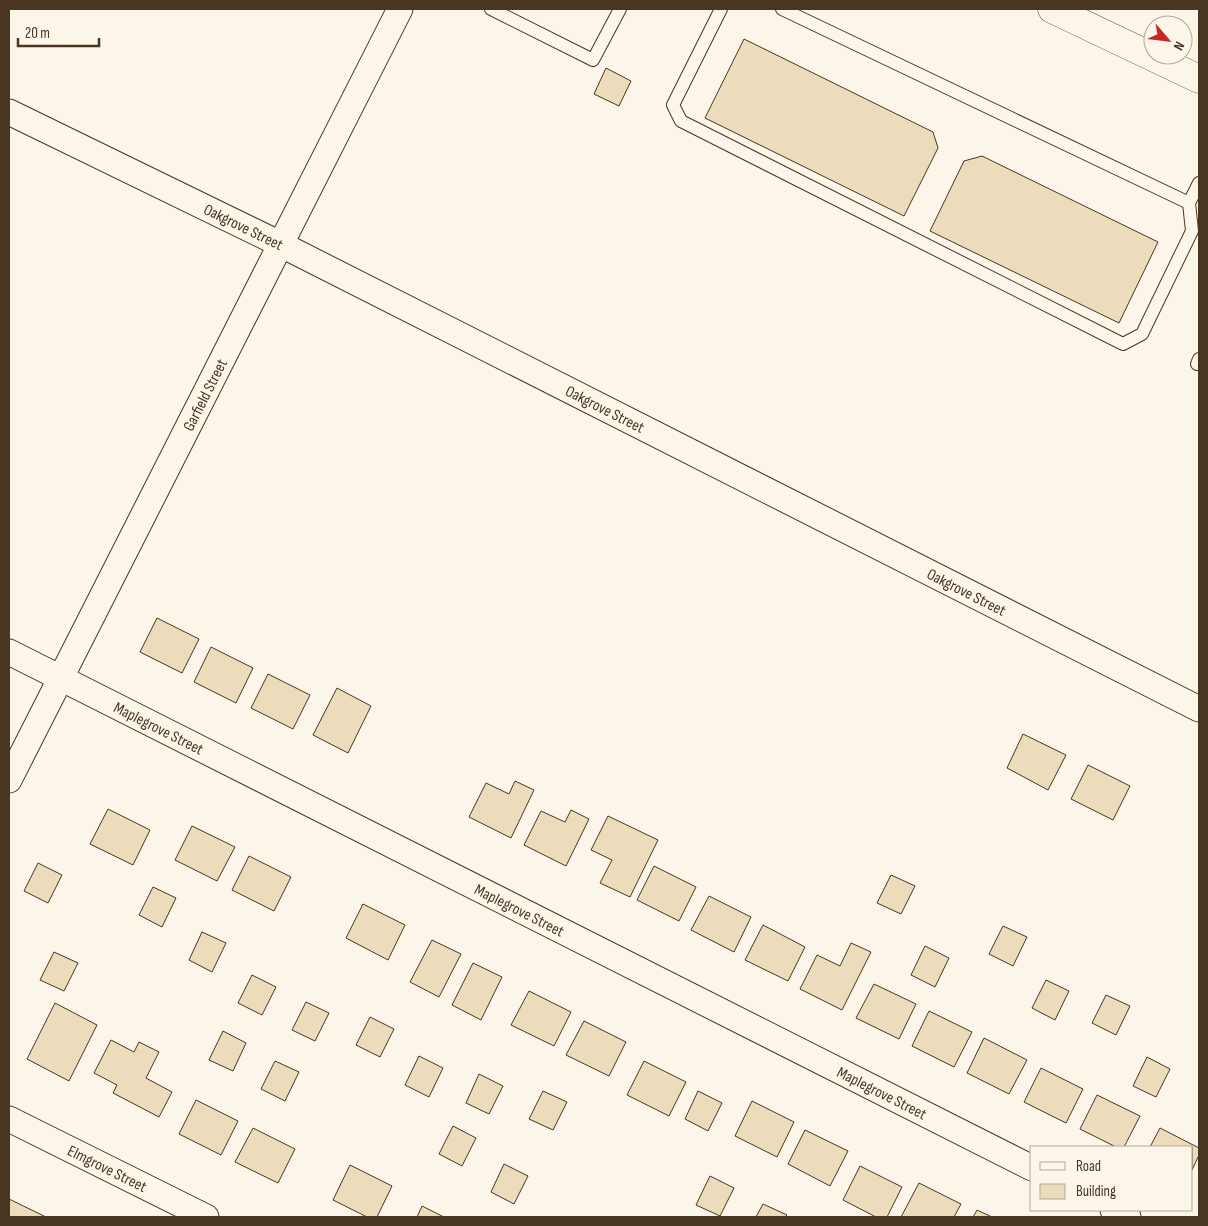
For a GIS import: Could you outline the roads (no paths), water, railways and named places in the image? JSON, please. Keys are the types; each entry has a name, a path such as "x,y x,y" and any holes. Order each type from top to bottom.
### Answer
{"main road":[{"path":"1067,12 1199,79"}],"street":[{"name":"Garfield Street","path":"9,780 400,9"},
{"name":"Oakgrove Street","path":"9,112 280,244 1199,709"},
{"name":"Maplegrove Street","path":"9,652 1030,1167"},
{"name":"Elmgrove Street","path":"9,1119 206,1217"},
{"path":"1115,1211 1128,1217"}],"lane":[{"path":"490,9 593,60 620,9"},
{"path":"721,9 673,105 681,121 1123,344 1142,334 1192,231 1189,203 1199,183"},
{"path":"782,9 1189,203"}]}
